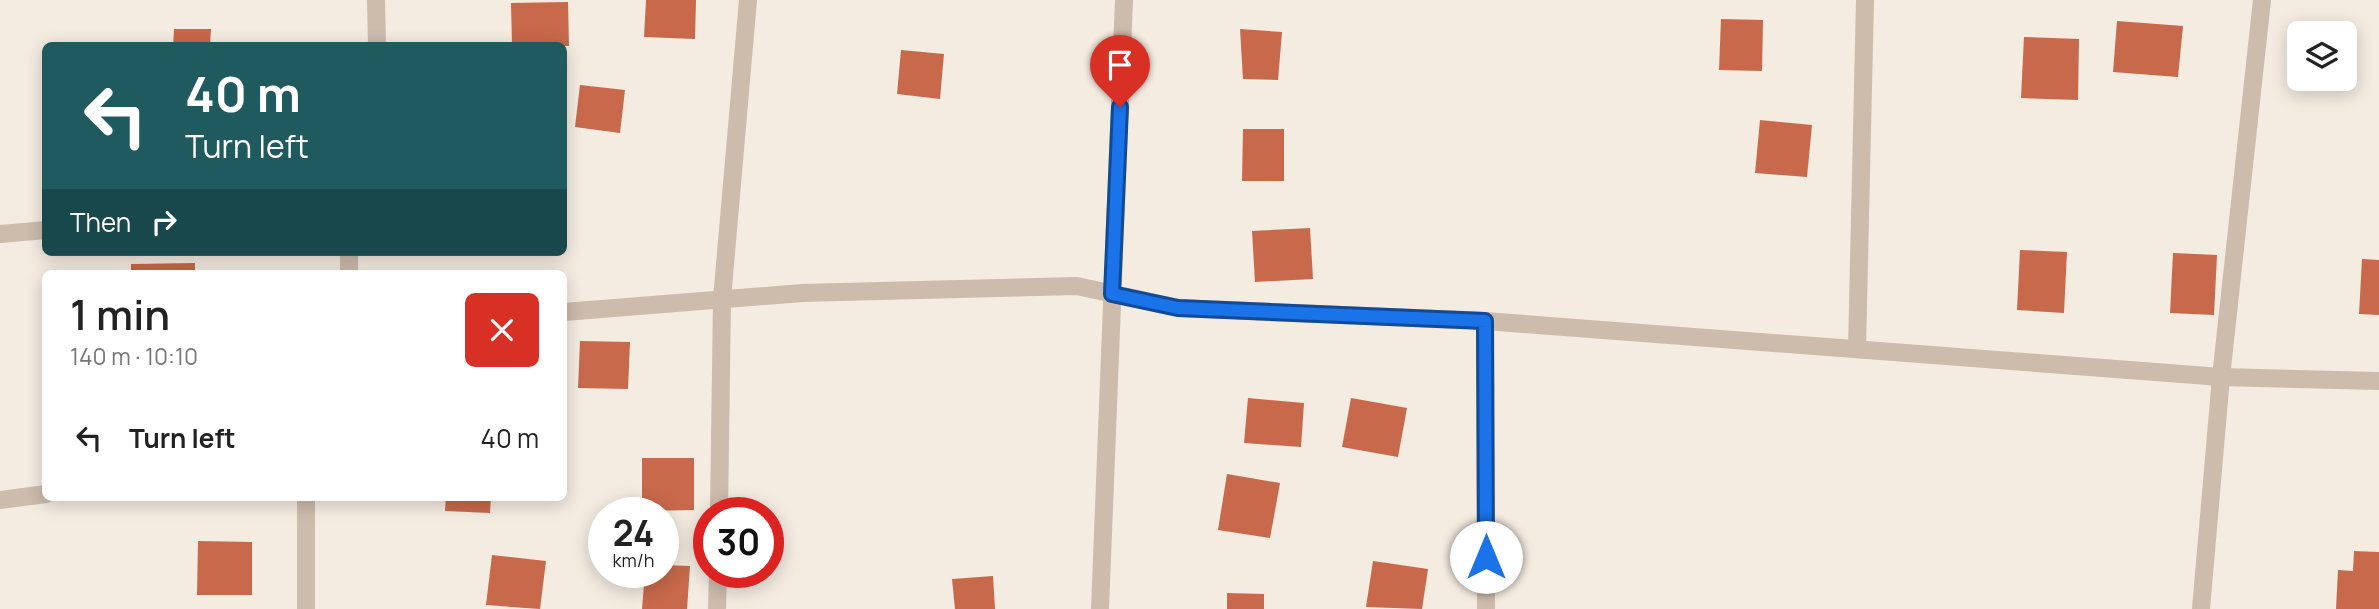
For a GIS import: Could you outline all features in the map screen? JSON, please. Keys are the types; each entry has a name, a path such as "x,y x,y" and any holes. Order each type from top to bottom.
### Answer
{"street":[{"path":"376,0 377,42"},
{"path":"719,497 722,299 748,0"},
{"path":"1101,609 1124,0"},
{"path":"1857,349 1865,0"},
{"path":"2201,609 2221,377 2262,0"},
{"path":"0,233 42,230"},
{"path":"567,312 802,293 1077,286 1178,308 1485,321 2221,377 2379,381"},
{"path":"1485,321 1486,609"},
{"path":"0,500 42,495"},
{"path":"306,501 306,609"},
{"path":"717,609 718,588"}],"building":[{"path":"646,0 696,0 695,39 644,37"},
{"path":"568,2 569,46 567,42 512,42 511,3"},
{"path":"1721,19 1763,20 1762,71 1719,70"},
{"path":"2117,21 2183,26 2178,77 2113,72"},
{"path":"174,29 211,29 210,42 173,42"},
{"path":"1240,29 1282,32 1278,80 1243,79"},
{"path":"2024,37 2079,39 2078,100 2021,98"},
{"path":"901,50 944,54 940,99 897,94"},
{"path":"580,85 625,90 620,133 575,127"},
{"path":"1760,120 1812,125 1807,177 1755,173"},
{"path":"1243,129 1284,129 1284,181 1242,181"},
{"path":"1310,228 1313,279 1255,282 1252,231"},
{"path":"2020,250 2067,252 2064,313 2017,310"},
{"path":"2173,253 2217,255 2214,315 2170,313"},
{"path":"2362,259 2379,260 2379,315 2359,314"},
{"path":"195,263 195,270 131,270 131,264"},
{"path":"580,341 630,342 628,389 578,388"},
{"path":"1248,398 1304,403 1301,447 1244,443"},
{"path":"1351,398 1407,408 1398,457 1342,447"},
{"path":"642,458 694,458 693,510 679,510 679,497 642,497"},
{"path":"1227,474 1280,483 1270,538 1218,530"},
{"path":"446,501 491,501 490,513 445,511"},
{"path":"198,541 252,542 252,595 197,595"},
{"path":"2354,551 2379,552 2379,609 2336,609 2338,570 2353,571"},
{"path":"492,555 546,561 540,609 486,605"},
{"path":"1373,561 1428,569 1422,609 1366,607"},
{"path":"679,566 690,566 687,609 642,609 644,588 679,588"},
{"path":"993,576 995,609 955,609 952,579"},
{"path":"1227,593 1264,594 1264,609 1227,609"}],"route":[{"path":"1120,107 1112,294 1178,308 1485,321 1486,557"}]}
